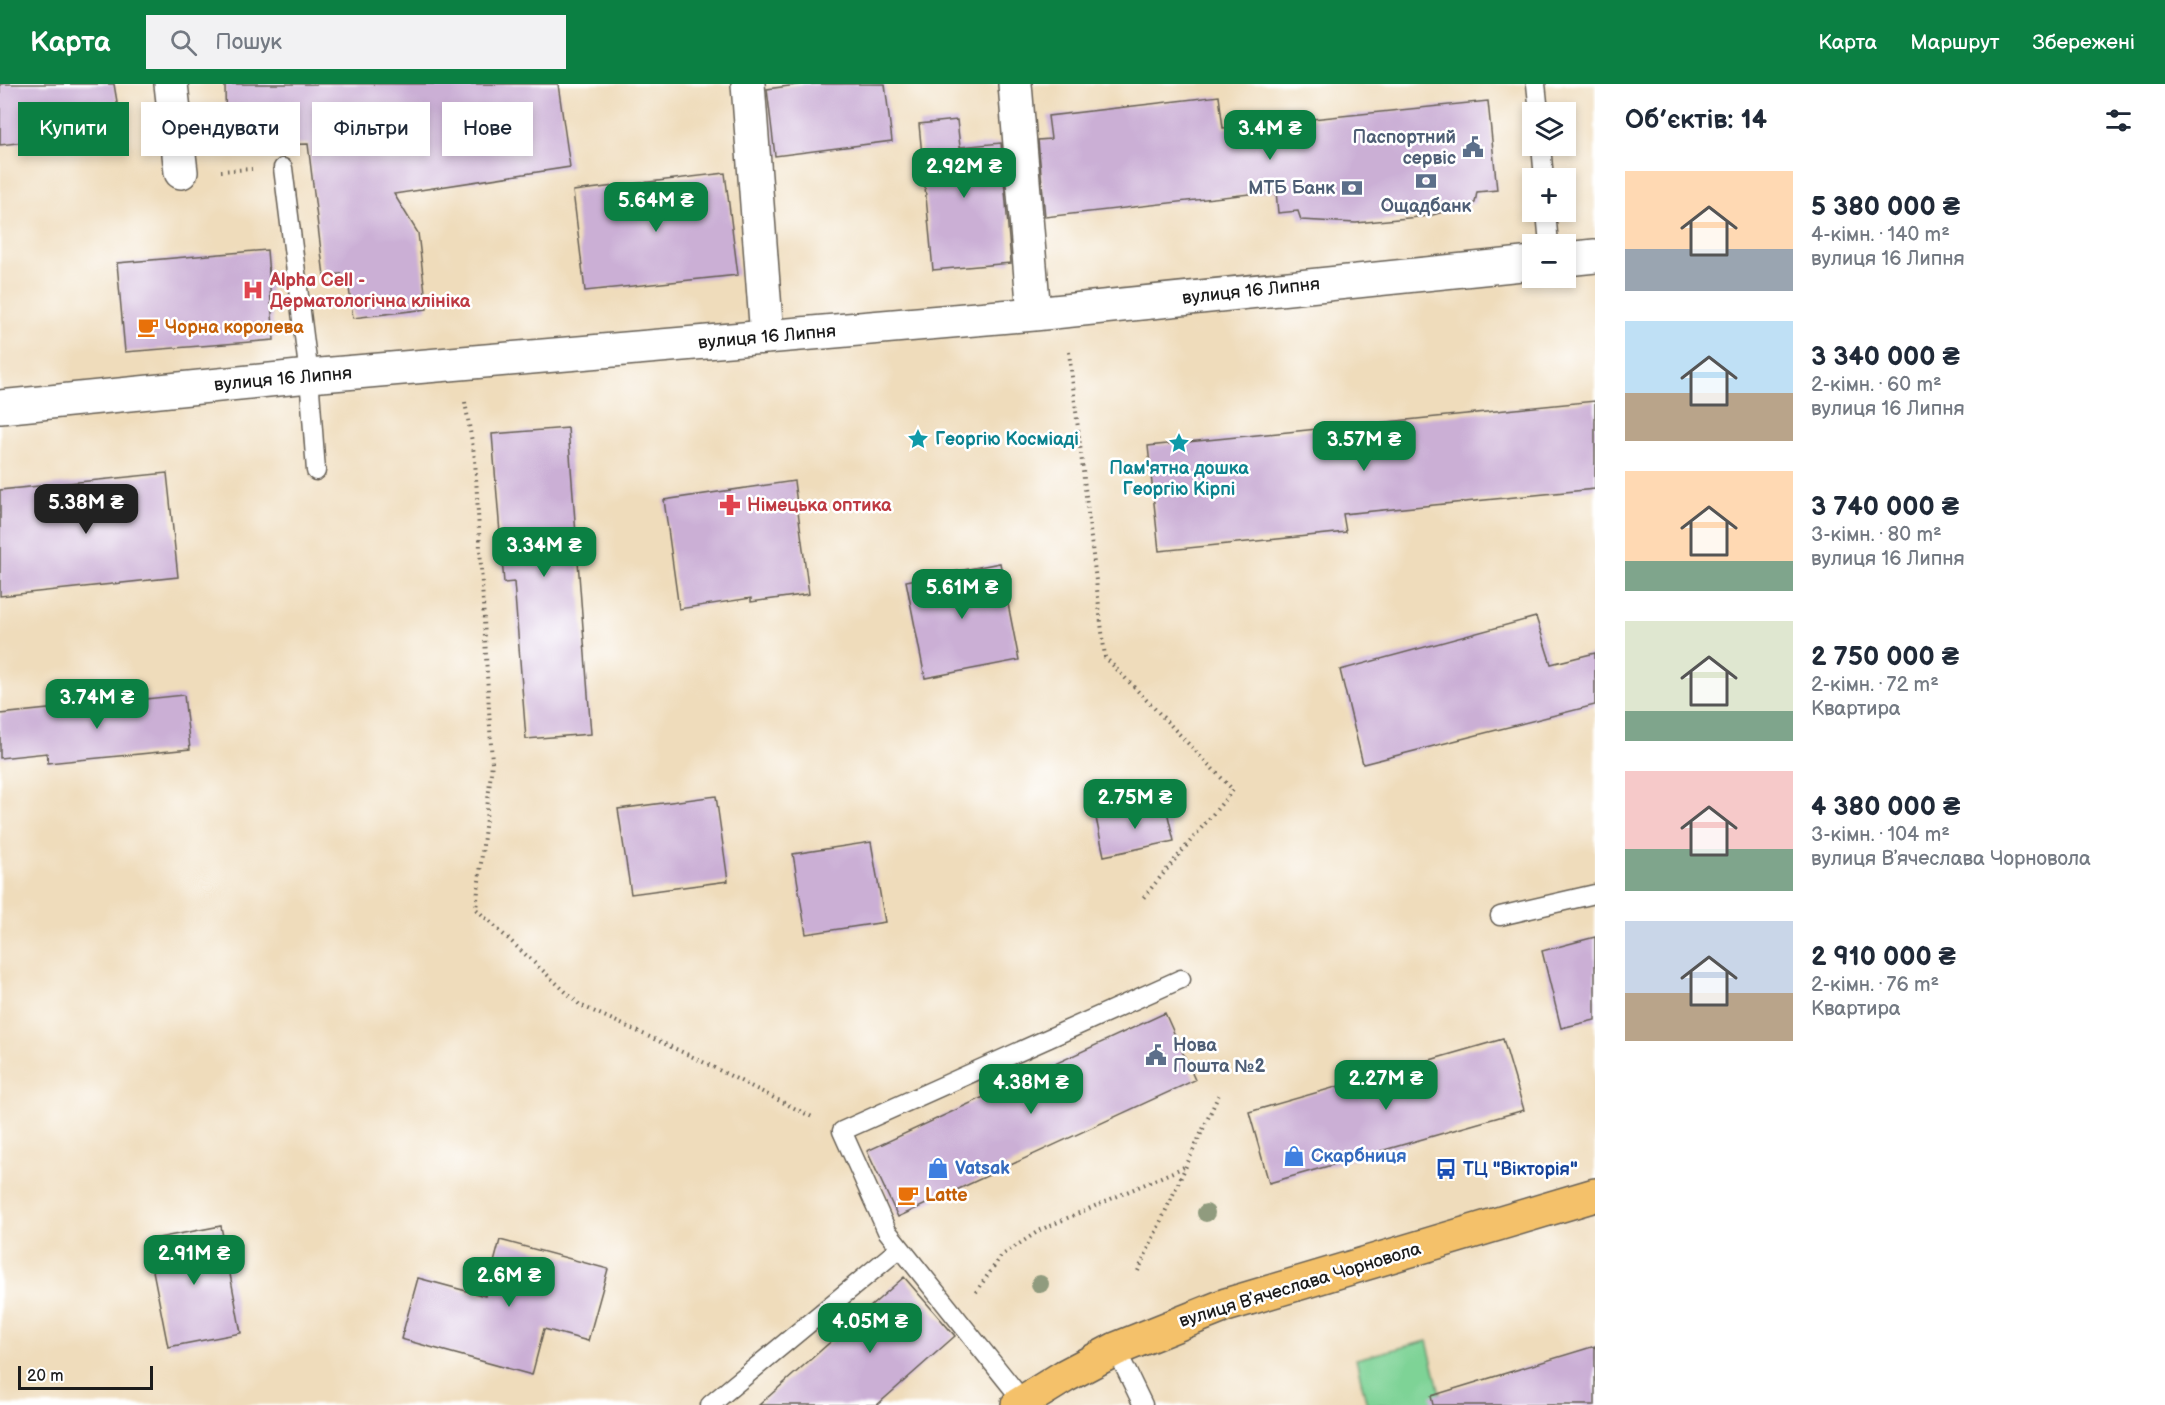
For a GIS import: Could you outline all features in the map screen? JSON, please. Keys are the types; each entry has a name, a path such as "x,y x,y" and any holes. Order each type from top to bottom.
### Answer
{"main road":[{"name":"вулиця Вʼячеслава Чорновола","path":"1020,1403 1116,1349 1226,1305 1595,1195"}],"street":[{"path":"171,84 181,172"},
{"path":"748,84 767,337"},
{"path":"1015,84 1034,314"},
{"path":"1576,258 1595,256"},
{"name":"вулиця 16 Липня","path":"0,407 309,376 1034,314 1522,263"}],"lane":[{"path":"1536,84 1538,102"},
{"path":"283,168 309,376 316,471"},
{"path":"1500,916 1595,894"},
{"path":"1020,1403 887,1232 842,1131 1181,979"},
{"path":"710,1405 900,1248"},
{"path":"1116,1349 1143,1405"}],"path":[{"path":"181,172 283,168"},
{"path":"1069,352 1105,657 1233,790 1143,898"},
{"path":"458,363 475,459 492,763 476,909 580,1005 691,1056 842,1131"},
{"path":"1138,1271 1220,1092"},
{"path":"957,1320 1001,1256 1040,1230 1184,1167"}],"green space":[{"path":"1427,1341 1443,1405 1367,1405 1356,1359"}],"building":[{"path":"0,84 114,84 117,102 18,102 18,143 0,145"},
{"path":"225,84 558,84 570,167 394,194 418,233 427,309 353,318 347,273 324,276 308,144 300,144 300,102 225,102"},
{"path":"804,84 885,84 892,141 775,156 767,89"},
{"path":"1219,96 1223,128 1488,101 1497,190 1477,192 1475,203 1429,216 1356,223 1301,220 1298,211 1278,213 1276,191 1045,217 1038,140 1051,139 1048,116"},
{"path":"957,120 960,147 1001,143 1011,263 933,270 919,124"},
{"path":"725,173 738,275 585,291 573,191"},
{"path":"267,250 274,340 125,352 117,263"},
{"path":"1595,401 1595,489 1343,514 1346,532 1159,551 1148,446"},
{"path":"568,428 591,734 526,739 514,582 504,583 492,434"},
{"path":"167,473 178,577 0,596 0,490"},
{"path":"794,481 809,594 751,602 751,598 679,609 664,500"},
{"path":"1000,563 1019,660 925,678 906,581"},
{"path":"1536,617 1551,664 1595,653 1595,705 1363,764 1340,670"},
{"path":"184,695 190,749 48,763 47,753 0,758 0,714"},
{"path":"716,796 728,881 631,894 618,809"},
{"path":"1165,803 1174,841 1104,856 1096,818"},
{"path":"871,842 885,922 806,934 793,854"},
{"path":"1595,937 1595,1020 1561,1028 1542,951"},
{"path":"1165,1013 1195,1080 898,1217 867,1151"},
{"path":"1503,1039 1524,1110 1269,1183 1249,1112"},
{"path":"221,1226 241,1333 168,1347 147,1240"},
{"path":"500,1240 608,1269 588,1341 544,1329 532,1375 401,1339 418,1278 485,1296"},
{"path":"904,1277 955,1336 877,1405 759,1405"},
{"path":"1595,1346 1595,1405 1433,1405 1431,1396"}],"place":[{"name":"Паспортний сервіс","path":"1473,147"},
{"name":"Ощадбанк","path":"1426,181"},
{"name":"МТБ Банк","path":"1352,188"},
{"name":"Alpha Cell - Дерматологічна клініка","path":"253,290"},
{"name":"Чорна королева","path":"148,327"},
{"name":"Георгію Косміаді","path":"918,439"},
{"name":"Пам'ятна дошка Георгію Кірпі","path":"1179,443"},
{"name":"Німецька оптика","path":"730,505"},
{"name":"Нова Пошта №2","path":"1156,1055"},
{"name":"Скарбниця","path":"1294,1156"},
{"name":"Vatsak","path":"938,1168"},
{"name":"ТЦ \"Вікторія\"","path":"1446,1169"},
{"name":"Latte","path":"908,1195"}]}
